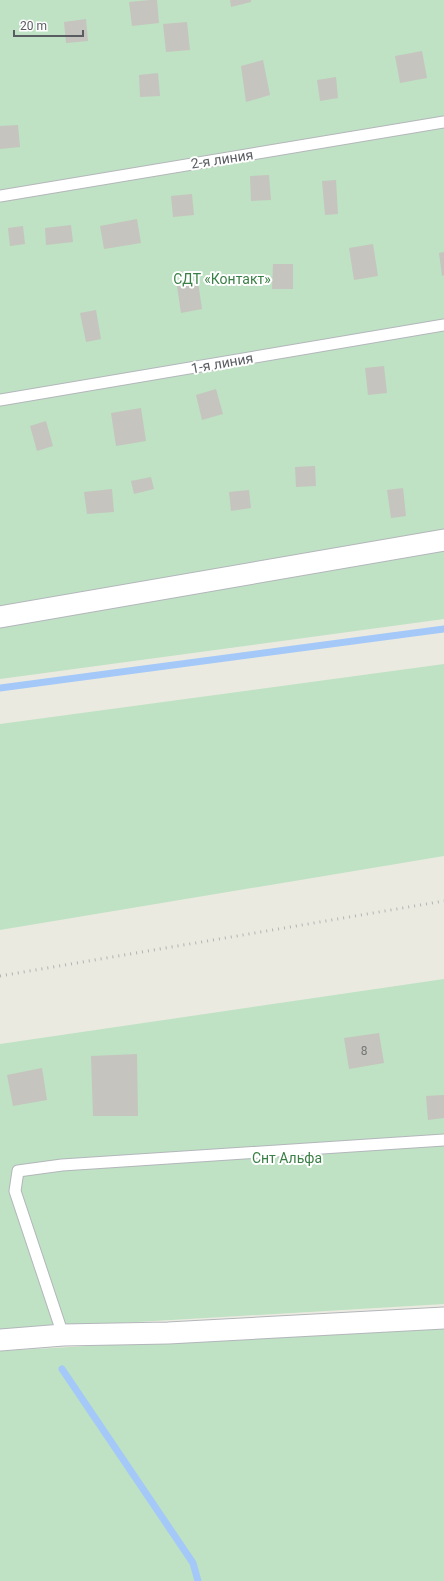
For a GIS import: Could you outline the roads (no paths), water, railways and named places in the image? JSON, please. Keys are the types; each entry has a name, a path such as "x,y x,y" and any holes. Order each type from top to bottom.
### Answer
{"street":[{"path":"0,617 444,540"},
{"path":"0,1339 63,1335 168,1333 444,1318"}],"lane":[{"name":"2-я линия","path":"0,196 444,122"},
{"name":"1-я линия","path":"0,400 444,325"},
{"path":"63,1335 16,1191 18,1171 62,1165 444,1140"}],"waterway":[{"path":"0,688 444,629"},
{"path":"62,1369 193,1563 198,1581"}],"railway":[{"path":"0,976 444,901"}],"park label":[{"name":"СДТ «Контакт»","path":"222,279"},
{"name":"Снт Альфа","path":"287,1158"}]}
